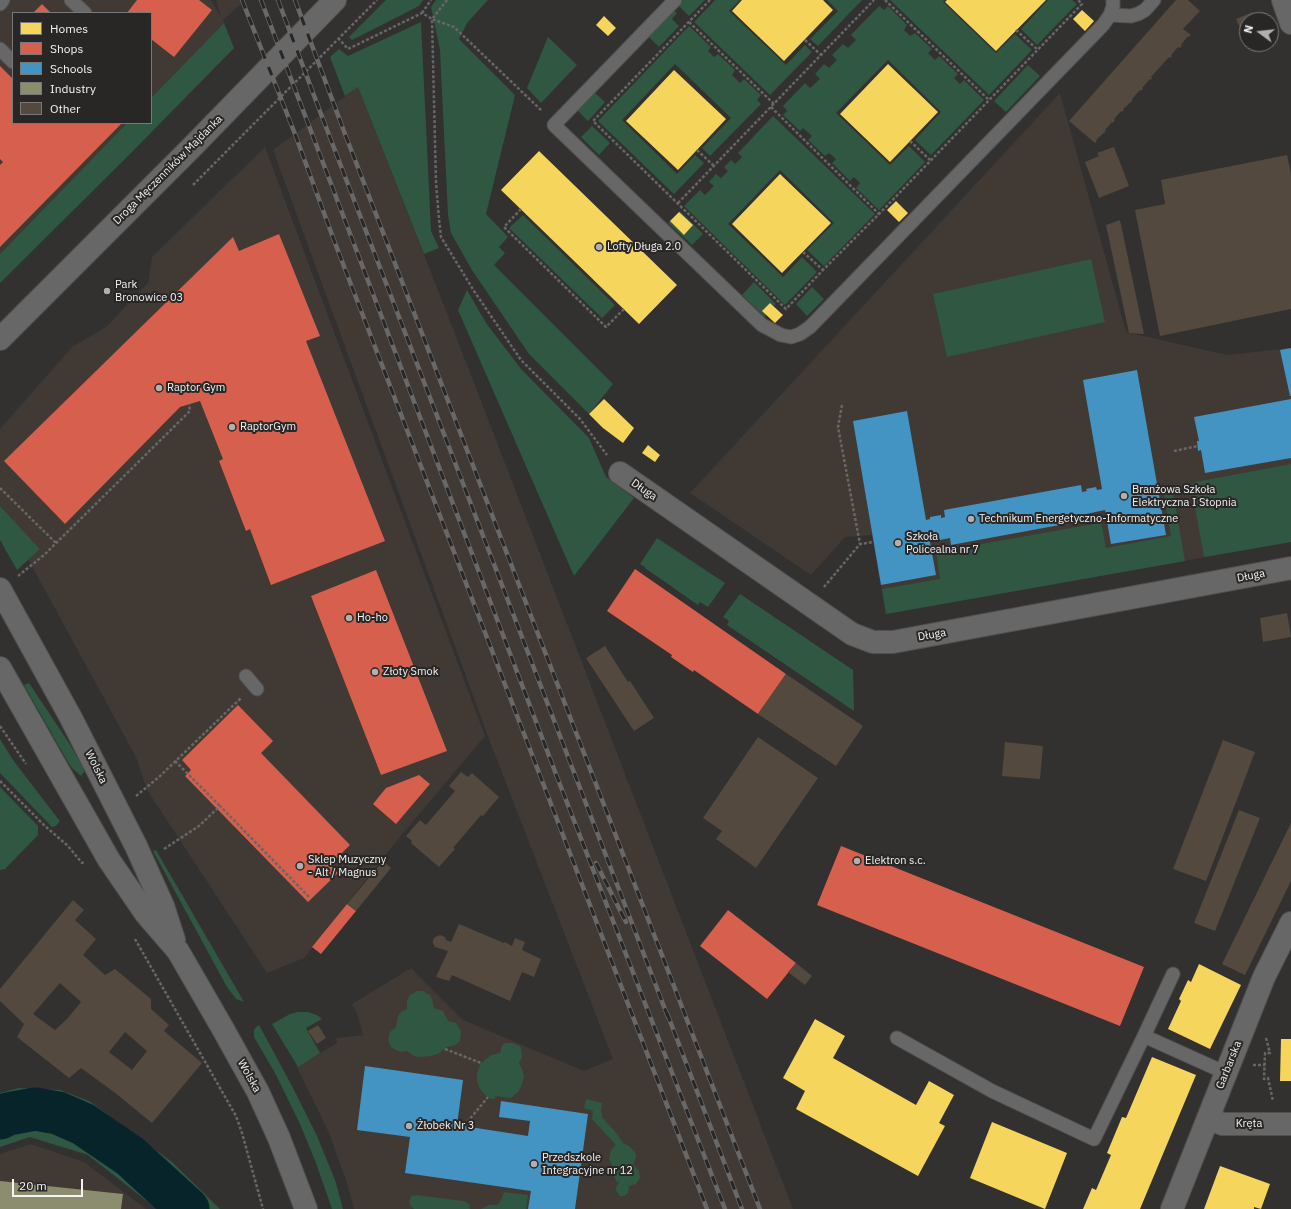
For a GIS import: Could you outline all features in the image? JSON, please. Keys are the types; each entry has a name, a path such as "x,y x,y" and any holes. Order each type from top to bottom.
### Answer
{"street":[{"name":"Droga Męczenników Majdanka","path":"0,338 192,146 335,0"},
{"path":"1283,0 1291,24"},
{"name":"Długa","path":"620,473 852,634 873,642 893,642 1291,568"},
{"name":"Wolska","path":"0,589 71,718 136,846 160,899 178,951 258,1092 279,1138 306,1209"},
{"name":"Wolska","path":"0,668 107,856 146,914 178,951"},
{"path":"82,813 110,796"},
{"name":"Garbarska","path":"1172,1209 1264,977 1291,923"},
{"name":"Kręta","path":"1208,1119 1223,1124 1291,1124"}],"lane":[{"path":"0,4 3,0"},
{"path":"71,0 83,12"},
{"path":"675,0 554,125 762,325 780,335 791,337 800,334 810,327 1103,25 1110,14 1113,6 1113,0"},
{"path":"1110,14 1130,16 1138,14 1145,10 1154,0"},
{"path":"0,49 12,61"},
{"path":"246,676 257,689"},
{"path":"897,1038 992,1092 1094,1139 1173,974"},
{"path":"1144,1036 1226,1074"}],"path":[{"path":"193,185 377,0"},
{"path":"338,38 348,49 422,13 432,0"},
{"path":"447,0 432,20 436,183 438,219 441,237 474,291 521,360 580,419 620,473"},
{"path":"710,0 593,121 786,309 822,270 879,214 1082,4 1078,0"},
{"path":"678,203 874,0"},
{"path":"885,0 989,100"},
{"path":"422,13 432,20 454,27 547,115"},
{"path":"689,22 774,104"},
{"path":"1016,30 1038,50"},
{"path":"805,40 821,55"},
{"path":"771,107 879,214"},
{"path":"910,141 930,160"},
{"path":"697,150 714,166"},
{"path":"521,209 504,227 606,327 624,309"},
{"path":"803,252 822,270"},
{"path":"22,573 56,543 190,411 190,404"},
{"path":"842,406 838,427 860,544"},
{"path":"1174,451 1198,446"},
{"path":"0,488 56,543"},
{"path":"1158,492 1181,488"},
{"path":"822,589 860,544 873,542"},
{"path":"134,797 159,778 242,697"},
{"path":"175,761 310,898"},
{"path":"0,781 68,846 82,863 91,862 107,856"},
{"path":"164,849 199,826 220,806"},
{"path":"134,937 236,1116 264,1209"},
{"path":"1264,1034 1270,1052 1265,1053 1264,1078 1268,1078 1274,1109"},
{"path":"445,1049 481,1062"},
{"path":"464,1126 488,1097"}],"shaded area":[{"path":"0,0 211,0 221,17 216,0 245,0 223,20 224,23 152,97 152,12 12,12 12,124 126,124 0,254"},
{"path":"358,87 452,326 793,1209 354,1209 348,1186 329,1133 297,1067 337,1043 336,1038 363,1035 357,1013 352,1004 411,968 463,1020 584,1071 613,1059 489,739 273,150"},
{"path":"1060,93 1126,332 1227,355 1291,348 1291,542 886,614 872,535 845,537 811,575 690,493"},
{"path":"265,147 485,736 399,838 304,958 267,973 147,790 136,757 28,559 40,549 0,506 0,429 72,347 106,327 148,283 152,257"},
{"path":"31,1144 84,1162 146,1209 0,1209 0,1155"}],"green space":[{"path":"386,0 423,0 419,6 352,40 349,37"},
{"path":"436,0 488,0 467,23 459,39 515,95 486,214 508,237 499,247 505,253 494,265 613,384 589,414 529,354 472,270 451,233 448,215 440,50 431,7"},
{"path":"683,0 705,0 689,16 678,5"},
{"path":"715,0 740,0 729,11 786,65 805,45 812,52 770,95 694,22"},
{"path":"827,0 862,0 818,46 810,39 838,11"},
{"path":"890,0 945,0 943,2 996,53 1015,34 1032,50 989,95"},
{"path":"1048,0 1072,0 1077,4 1037,45 1021,29"},
{"path":"879,6 884,10 888,6 907,25 904,30 910,36 915,33 932,49 928,53 935,60 939,56 958,74 954,78 960,84 964,80 984,100 931,155 915,140 941,112 888,60 836,113 890,165 909,146 925,162 879,210 856,188 860,183 854,177 850,181 832,163 836,159 829,153 825,156 808,140 812,136 803,128 800,131 783,115 787,111 783,106 805,83 810,88 820,79 815,74 824,64 829,68 837,60 832,55 843,44 848,48 856,40 851,35"},
{"path":"673,10 677,13 672,19 679,26 659,47 648,36"},
{"path":"421,22 431,231 439,248 424,254 358,87 345,96 330,57 339,49 348,56"},
{"path":"224,23 234,48 0,283 0,254 126,124 152,124 152,97"},
{"path":"689,26 711,47 708,51 714,57 718,54 735,70 732,75 740,83 744,79 761,95 757,100 761,104 710,156 702,148 731,118 675,64 622,120 677,174 695,155 704,163 674,194 598,121"},
{"path":"548,37 577,65 541,103 527,88"},
{"path":"1028,65 1040,76 1006,112 994,101"},
{"path":"594,92 605,102 588,121 577,110"},
{"path":"773,116 875,214 824,266 807,250 834,223 780,170 728,224 783,277 802,257 817,272 785,305 684,206 700,190 705,195 714,186 709,182 716,174 721,178 728,171 724,167 731,160 735,164 742,157 738,153"},
{"path":"592,126 610,143 599,155 581,137"},
{"path":"680,211 703,234 692,245 668,223 670,221 684,235 692,226 679,212"},
{"path":"523,215 615,305 602,318 509,228"},
{"path":"1091,259 1105,322 947,357 933,294"},
{"path":"754,282 776,304 774,306 770,303 763,311 766,315 765,317 742,295"},
{"path":"812,287 824,299 807,316 796,304"},
{"path":"467,290 486,323 521,369 589,438 606,477 634,498 574,576 458,310"},
{"path":"1291,464 1291,542 1204,557 1191,485 1195,482"},
{"path":"1173,493 1185,561 886,614 882,589 940,579 936,552 1094,524 1093,518 1100,516 1106,548 1171,536 1164,495"},
{"path":"0,506 40,549 17,570 0,540"},
{"path":"657,538 725,583 708,607 700,602 698,605 640,564"},
{"path":"740,594 853,670 854,711 727,625 729,621 723,617"},
{"path":"29,683 69,743 83,767 84,772 81,776 68,762 24,685"},
{"path":"0,739 13,760 59,820 56,826 52,827 0,773"},
{"path":"0,787 38,826 38,835 5,869 0,870"},
{"path":"156,850 244,1002 236,999 227,987 153,851"},
{"path":"417,991 423,991 430,995 434,1008 443,1011 448,1021 456,1023 461,1032 460,1041 455,1045 447,1047 438,1054 431,1056 420,1057 414,1056 407,1051 401,1052 391,1047 388,1040 390,1032 396,1027 398,1016 401,1012 407,1009 407,1000 410,995"},
{"path":"308,1012 317,1015 322,1019 306,1028 320,1053 298,1067 272,1024 290,1014"},
{"path":"259,1025 317,1136 335,1180 343,1209 332,1209 316,1163 300,1124 275,1073 254,1037 254,1030"},
{"path":"505,1043 512,1043 520,1046 522,1057 519,1063 524,1077 519,1091 511,1098 495,1096 495,1099 491,1099 480,1089 477,1081 477,1073 481,1063 491,1055 500,1053 502,1046"},
{"path":"19,1088 60,1090 89,1101 172,1162 220,1209 157,1209 88,1155 30,1137 0,1147 0,1093"},
{"path":"586,1099 602,1103 602,1117 623,1143 635,1152 636,1157 633,1164 639,1171 640,1178 636,1184 629,1186 628,1193 624,1196 620,1196 616,1191 616,1187 619,1183 616,1181 614,1176 617,1169 613,1167 609,1159 611,1150 616,1145 592,1119 593,1111 584,1108"},
{"path":"504,1192 528,1195 526,1209 481,1209 489,1205 497,1205 500,1202"},
{"path":"416,1195 464,1201 469,1204 470,1209 414,1209 410,1205 409,1201 411,1196"}],"building: Homes":[{"path":"742,0 823,0 833,10 784,61 732,11"},
{"path":"947,0 1046,0 996,51 945,2"},
{"path":"1082,10 1094,21 1085,31 1073,19"},
{"path":"604,16 616,28 608,36 596,25"},
{"path":"888,64 938,112 890,162 840,114"},
{"path":"674,70 726,119 678,170 626,121"},
{"name":"Lofty Długa 2.0","path":"539,151 677,285 639,324 501,190"},
{"path":"780,174 831,223 782,273 732,224"},
{"path":"896,201 908,213 899,222 887,210"},
{"path":"679,212 693,225 684,235 670,221"},
{"path":"770,303 783,315 775,323 762,311"},
{"path":"604,399 634,428 623,443 603,428 589,414"},
{"path":"648,445 660,455 655,462 642,453"},
{"path":"1199,964 1241,985 1210,1049 1168,1029 1181,1001 1179,999 1188,980 1191,982"},
{"path":"815,1019 845,1036 833,1058 916,1105 929,1081 954,1095 939,1123 945,1126 918,1176 796,1109 805,1091 783,1078"},
{"path":"1281,1039 1291,1039 1291,1081 1280,1081"},
{"path":"1152,1057 1196,1075 1140,1209 1083,1209 1092,1188 1096,1190 1111,1155 1107,1153 1122,1117 1126,1118"},
{"path":"992,1122 1067,1153 1045,1209 970,1178"},
{"path":"1220,1166 1270,1184 1261,1209 1254,1207 1254,1209 1204,1209"}],"building: Shops":[{"path":"137,0 199,0 212,10 174,57 152,40 152,12 128,12"},
{"path":"42,4 50,12 34,12"},
{"path":"0,66 12,78 12,124 121,124 0,247 0,165 3,162 0,159"},
{"path":"279,234 320,336 306,341 385,541 271,585 250,529 246,531 219,461 223,459 200,401 180,407 65,524 4,461 233,237 239,251"},
{"path":"635,569 786,674 758,714 694,670 693,672 671,657 672,655 607,611"},
{"path":"376,570 447,751 381,775 311,596"},
{"path":"238,705 273,741 261,753 350,845 330,865 338,873 308,902 185,776 191,770 182,760"},
{"path":"419,775 430,784 396,824 373,804 386,788"},
{"path":"841,846 1144,967 1120,1026 817,905"},
{"path":"347,904 356,911 321,954 312,947"},
{"path":"728,910 796,963 767,999 700,946"}],"building: Schools":[{"path":"1291,348 1291,396 1290,396 1280,350"},
{"path":"1137,370 1166,535 1111,544 1105,510 1086,514 1087,520 951,545 950,538 930,542 936,575 881,585 853,421 907,411 926,520 930,519 930,517 941,515 941,518 945,517 944,510 1081,485 1082,492 1087,491 1086,489 1096,487 1097,490 1102,489 1083,380"},
{"path":"1291,399 1291,458 1205,473 1201,450 1198,451 1197,441 1199,441 1194,417"},
{"path":"365,1066 463,1080 457,1125 528,1136 530,1121 499,1117 501,1101 588,1114 575,1209 528,1209 531,1191 405,1173 410,1137 357,1130"}],"building: Industry":[{"path":"0,1181 123,1194 121,1209 0,1209"}],"building: Other":[{"path":"1176,0 1188,0 1200,11 1183,29 1191,35 1189,37 1188,36 1180,48 1178,47 1171,55 1172,56 1170,58 1169,57 1151,77 1151,80 1150,79 1141,91 1140,90 1132,99 1133,100 1123,109 1124,110 1122,112 1121,111 1114,119 1115,120 1113,123 1112,122 1095,143 1069,121"},
{"path":"1239,18 1239,26 1236,19"},
{"path":"1114,147 1129,186 1099,198 1085,162 1099,156 1097,153"},
{"path":"1287,155 1291,174 1291,309 1160,336 1135,210 1165,204 1161,180"},
{"path":"1120,220 1144,334 1129,333 1106,225"},
{"path":"1287,613 1291,637 1263,642 1260,618"},
{"path":"605,646 628,682 630,681 654,718 634,731 586,658"},
{"path":"786,674 863,726 836,766 758,714"},
{"path":"758,737 818,778 756,868 716,839 722,831 703,818"},
{"path":"1223,740 1255,752 1206,881 1173,869"},
{"path":"1005,742 1043,746 1040,779 1002,776"},
{"path":"461,772 468,777 472,773 499,797 483,816 481,815 439,867 411,843 412,841 406,836 420,820 426,825 455,791 449,786"},
{"path":"1239,810 1260,818 1215,931 1194,923"},
{"path":"1291,823 1291,881 1245,975 1222,964"},
{"path":"383,861 391,868 356,911 347,904"},
{"path":"73,900 84,910 75,920 96,939 83,955 105,975 115,969 151,999 151,1009 169,1025 164,1031 202,1063 152,1123 114,1092 81,1068 69,1078 17,1037 24,1024 0,1001 0,989","holes":["60,983 81,1002 67,1019 55,1030 33,1014","125,1032 147,1051 132,1070 109,1052"]},
{"path":"459,924 512,946 515,938 525,942 522,950 541,959 534,977 522,972 510,1001 452,975 449,981 436,977 448,951 435,947 433,940 435,937 440,935 451,942"},
{"path":"796,963 812,976 805,985 788,972"},
{"path":"318,1025 326,1038 317,1044 308,1031"}],"waterway":[{"path":"0,1118 8,1114 35,1109 58,1113 83,1124 130,1156 188,1209"}],"railway":[{"path":"242,0 295,134 335,243 707,1209"},
{"path":"261,0 559,782 725,1209"},
{"path":"278,0 668,1017"},
{"path":"295,0 345,134 760,1209"},
{"path":"596,863 626,922"},
{"path":"667,1013 742,1209"}],"place":[{"name":"Lofty Długa 2.0","path":"599,247"},
{"name":"Park Bronowice 03","path":"107,291"},
{"name":"Raptor Gym","path":"159,388"},
{"name":"RaptorGym","path":"232,427"},
{"name":"Branżowa Szkoła Elektryczna I Stopnia","path":"1124,496"},
{"name":"Technikum Energetyczno-Informatyczne","path":"971,519"},
{"name":"Szkoła Policealna nr 7","path":"898,543"},
{"name":"Ho-ho","path":"349,618"},
{"name":"Złoty Smok","path":"375,672"},
{"name":"Elektron s.c.","path":"857,861"},
{"name":"Sklep Muzyczny - Alt / Magnus","path":"300,866"},
{"name":"Żłobek Nr 3","path":"409,1126"},
{"name":"Przedszkole Integracyjne nr 12","path":"534,1164"}]}
